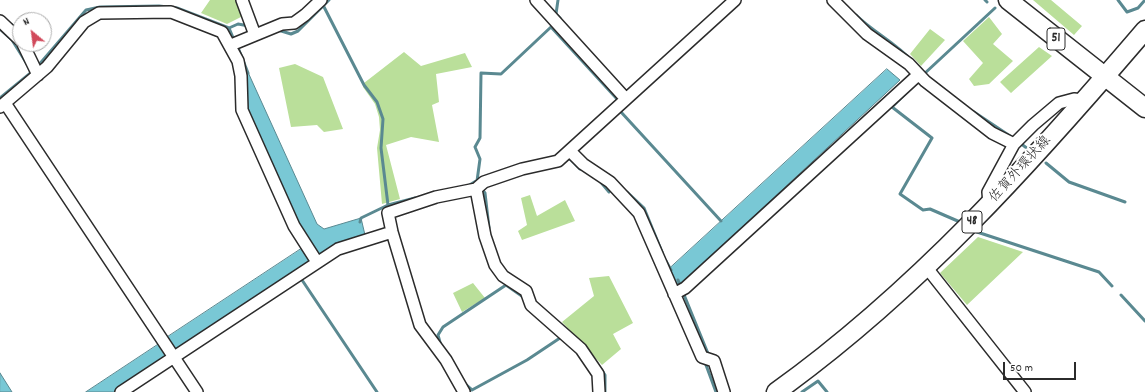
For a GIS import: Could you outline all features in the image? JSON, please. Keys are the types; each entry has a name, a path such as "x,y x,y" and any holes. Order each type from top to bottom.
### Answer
{"main road":[{"name":"51","path":"1008,0 1145,108"},
{"name":"佐賀外環状線","path":"776,392 809,368 927,268 989,205 1145,30"}],"street":[{"path":"242,0 252,29"},
{"path":"464,392 446,360 420,325 388,214 436,197 480,185 522,169 558,161 570,152 735,0"},
{"path":"833,0 867,34 909,64 918,75 992,133 1014,144"},
{"path":"235,43 252,29 294,23 320,2"},
{"path":"543,3 626,99"},
{"path":"197,392 3,105 36,70 48,67 84,22 100,13 171,12 222,32 235,43 241,76 242,110 294,226 312,255"},
{"path":"0,20 12,32"},
{"path":"27,52 36,70"},
{"path":"674,294 685,288 918,75"},
{"path":"989,205 988,192 1014,144 1032,125 1059,104 1074,99 1083,100"},
{"path":"570,152 583,164 610,182 639,213 702,357 714,361 724,392"},
{"path":"480,185 485,236 495,265 506,278 526,291 530,302 581,349 598,374 599,392"},
{"path":"121,392 169,350 312,255 338,249 392,232"},
{"path":"927,268 1025,392"}],"green space":[{"path":"210,0 238,0 243,16 227,24 201,13"},
{"path":"1033,0 1051,0 1082,26 1074,35"},
{"path":"989,17 1002,34 993,44 1013,61 989,84 974,86 969,79 983,63 963,41"},
{"path":"930,29 945,40 921,66 910,54"},
{"path":"1039,47 1052,56 1011,93 1000,82"},
{"path":"404,52 421,66 465,53 472,67 436,74 439,102 432,105 439,142 411,137 386,145 400,199 382,204 377,148 380,130 379,117 375,104 363,87 364,83"},
{"path":"295,64 323,77 343,129 324,132 317,125 291,127 279,68"},
{"path":"530,195 537,216 565,200 575,221 522,240 518,231 527,225 521,198"},
{"path":"978,237 1023,252 967,305 940,273"},
{"path":"609,276 633,323 613,334 621,349 602,365 562,322 594,296 589,278"},
{"path":"473,283 485,298 462,312 453,293"}],"water":[{"path":"887,69 900,80 681,284 674,284 668,270"},
{"path":"247,70 317,224 324,229 361,218 365,235 319,255 297,223 248,109"},
{"path":"301,249 310,261 175,351 166,338"},
{"path":"159,344 167,357 117,392 86,392"},
{"path":"0,373 12,392 0,392"}],"waterway":[{"path":"278,30 291,34 298,31 329,0"},
{"path":"558,0 556,14 560,18"},
{"path":"1118,0 1127,12 1138,8 1145,0"},
{"path":"322,3 364,85 377,102 383,119 381,148 388,205"},
{"path":"37,67 86,10 100,7 159,6 177,8 229,28 234,40"},
{"path":"925,75 924,74 995,8"},
{"path":"856,15 912,61"},
{"path":"229,28 238,24 249,26"},
{"path":"477,181 480,159 475,147 480,138 481,73 501,74 551,27 617,99"},
{"path":"0,29 12,40 27,64"},
{"path":"237,45 248,73"},
{"path":"0,98 33,71"},
{"path":"908,91 892,107 932,138 900,194 923,210 930,209 960,222"},
{"path":"621,112 721,221"},
{"path":"974,112 1013,138"},
{"path":"1020,143 1028,149"},
{"path":"570,159 580,169"},
{"path":"1046,163 1069,182 1125,202"},
{"path":"599,180 609,192"},
{"path":"468,186 476,181"},
{"path":"481,188 485,193 489,228"},
{"path":"627,192 644,208 662,252"},
{"path":"360,222 361,218 388,205 415,198"},
{"path":"977,232 1099,272 1112,286"},
{"path":"666,261 671,270"},
{"path":"302,280 377,392"},
{"path":"678,280 709,356"},
{"path":"506,281 506,285 526,299"},
{"path":"441,346 438,335 443,327 506,285"},
{"path":"1121,295 1145,321"},
{"path":"464,383 472,390 527,360 560,338"},
{"path":"707,361 706,365 716,392"},
{"path":"601,369 605,375 605,392"},
{"path":"802,392 818,381 827,392"}]}
